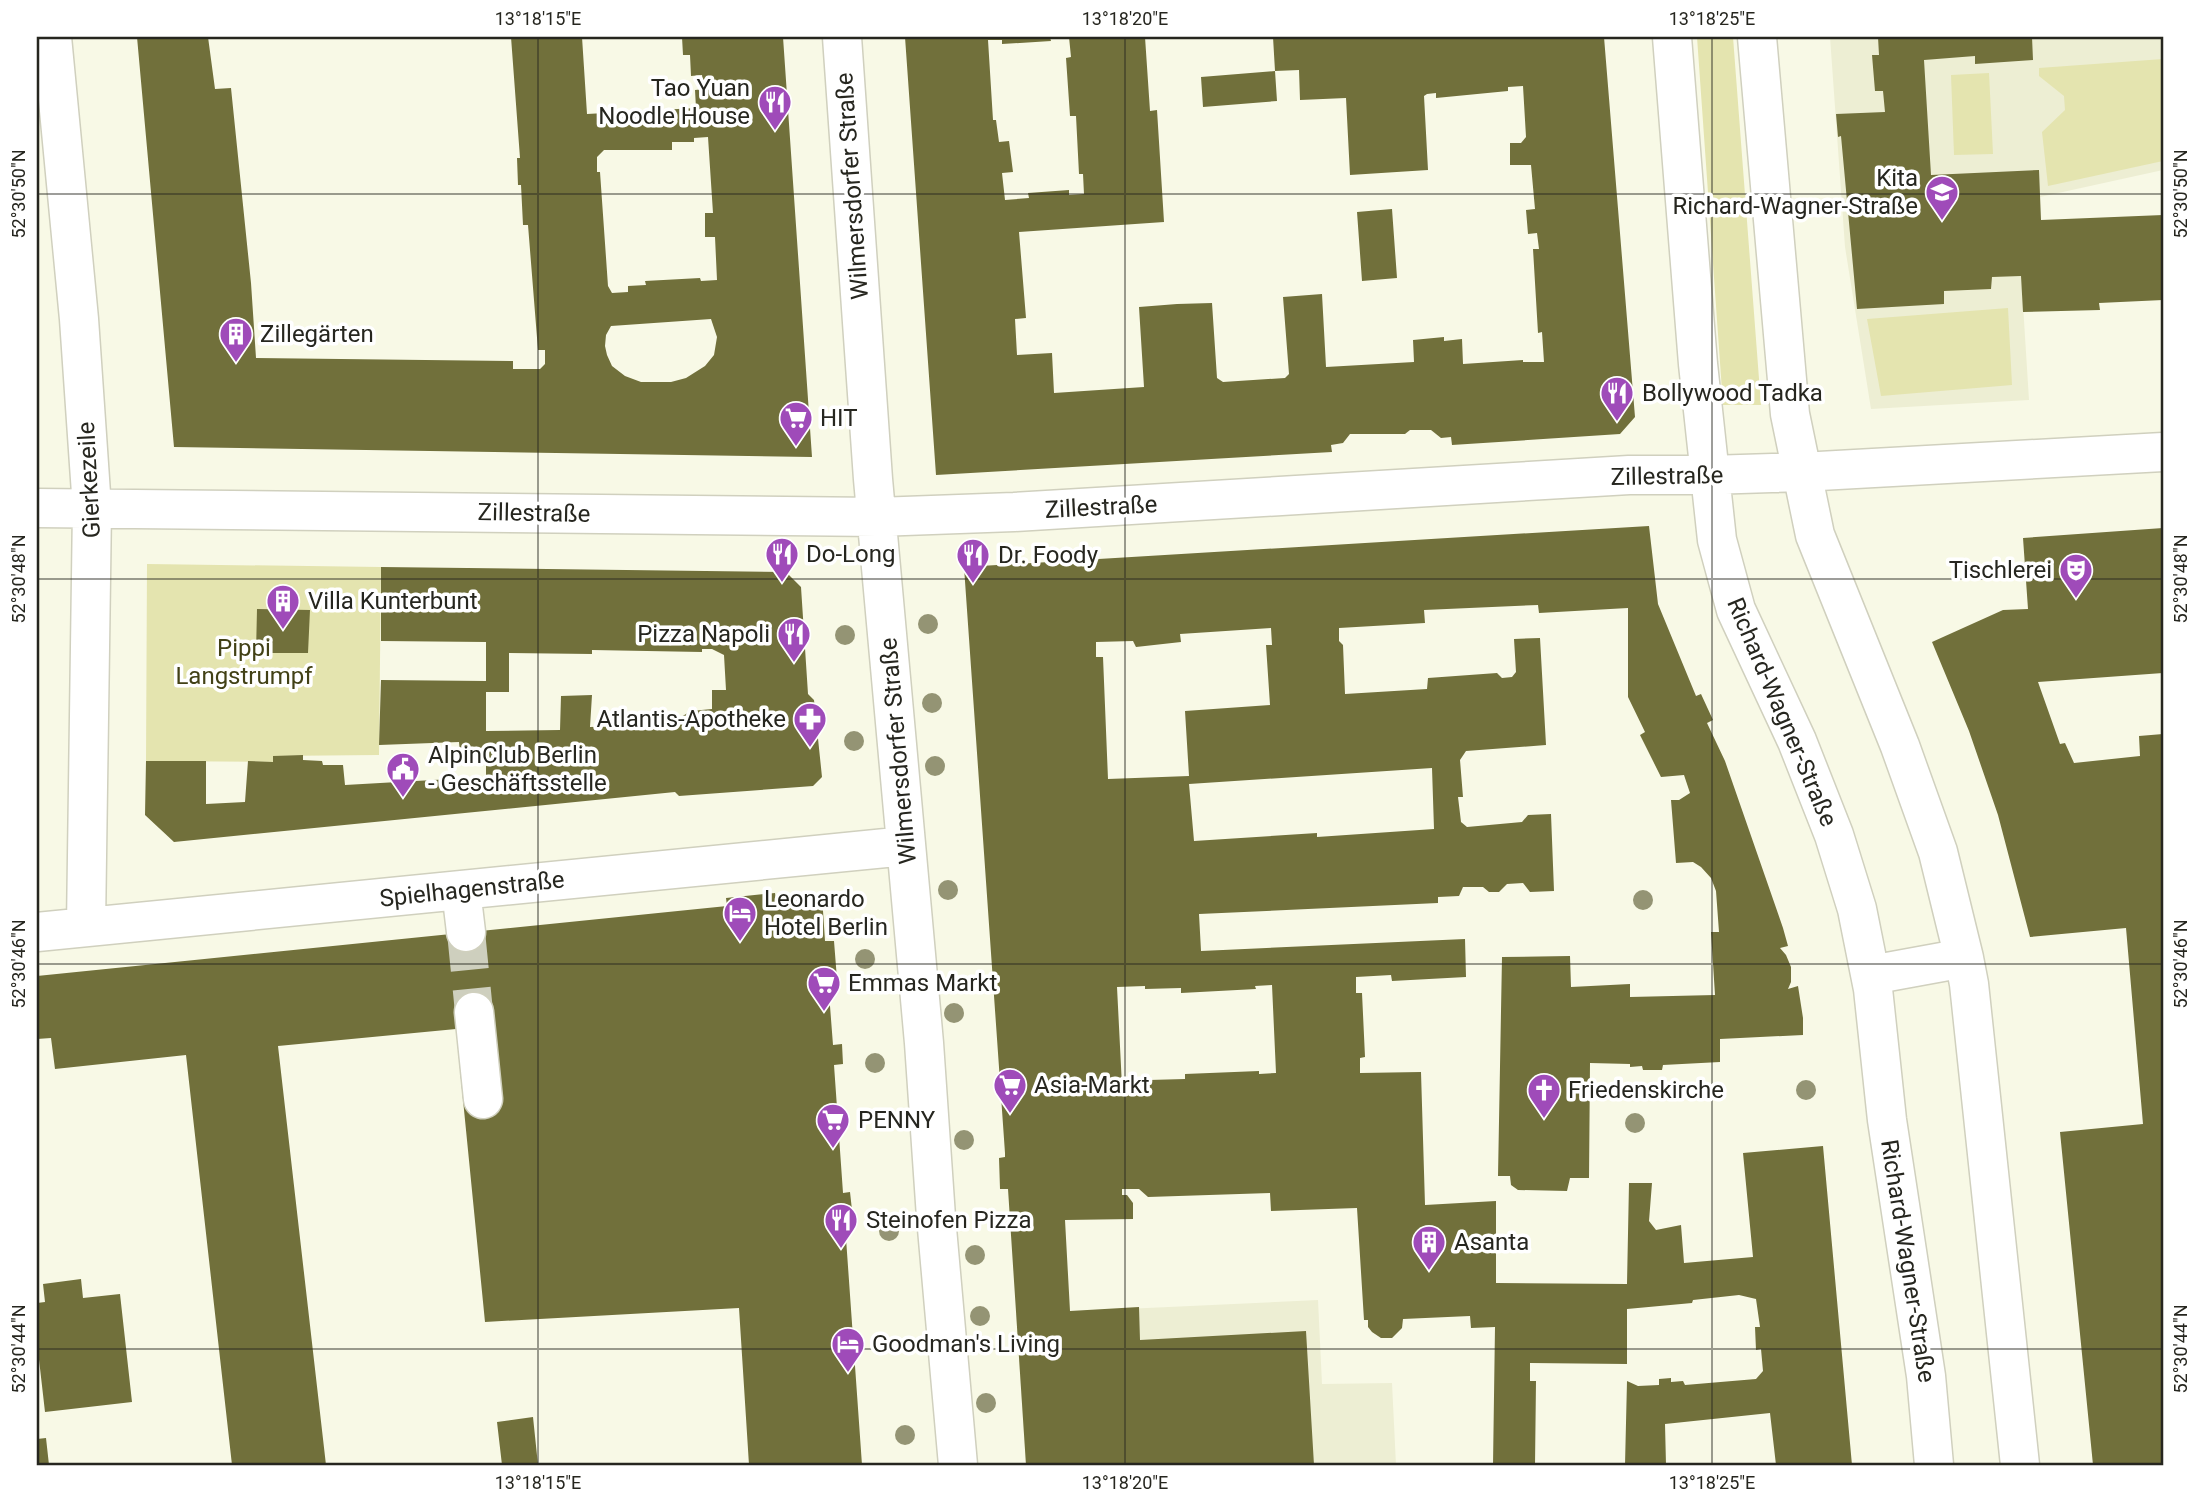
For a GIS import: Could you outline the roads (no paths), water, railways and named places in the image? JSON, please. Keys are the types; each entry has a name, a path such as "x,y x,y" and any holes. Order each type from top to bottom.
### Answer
{"street":[{"name":"Gierkezeile","path":"52,37 79,319 92,509 86,926"},
{"name":"Wilmersdorfer Straße","path":"842,37 877,517 958,1465"},
{"name":"Richard-Wagner-Straße","path":"1672,37 1709,475 1717,540 1736,610 1797,741 1834,835 1857,909 1871,975 1886,1120 1926,1377 1934,1465"},
{"path":"1757,37 1790,414 1815,535 1900,746 1938,852 1969,984 2020,1465"},
{"name":"Zillestraße","path":"37,508 877,517 1028,511 1629,475 1801,472 2163,452"},
{"name":"Spielhagenstraße","path":"37,932 906,846"},
{"path":"461,890 466,932"},
{"path":"1871,975 1964,958"},
{"path":"474,1012 482,1099"}],"tunnel":[{"path":"466,932 474,1012"}],"place":[{"name":"Tao Yuan Noodle House","path":"775,132"},
{"name":"Kita Richard-Wagner-Straße","path":"1942,222"},
{"name":"Zillegärten","path":"236,364"},
{"name":"Bollywood Tadka","path":"1617,423"},
{"name":"HIT","path":"796,448"},
{"name":"Do-Long","path":"782,584"},
{"name":"Dr. Foody","path":"973,585"},
{"name":"Tischlerei","path":"2076,600"},
{"name":"Villa Kunterbunt","path":"283,631"},
{"name":"Pizza Napoli","path":"794,664"},
{"name":"Atlantis-Apotheke","path":"810,749"},
{"name":"AlpinClub Berlin - Geschäftsstelle","path":"403,799"},
{"name":"Leonardo Hotel Berlin","path":"740,943"},
{"name":"Emmas Markt","path":"824,1013"},
{"name":"Asia-Markt","path":"1010,1115"},
{"name":"Friedenskirche","path":"1544,1120"},
{"name":"PENNY","path":"833,1150"},
{"name":"Steinofen Pizza","path":"841,1250"},
{"name":"Asanta","path":"1429,1272"},
{"name":"Goodman's Living","path":"848,1374"}],"park label":[{"name":"Pippi Langstrumpf","path":"244,662"}]}
